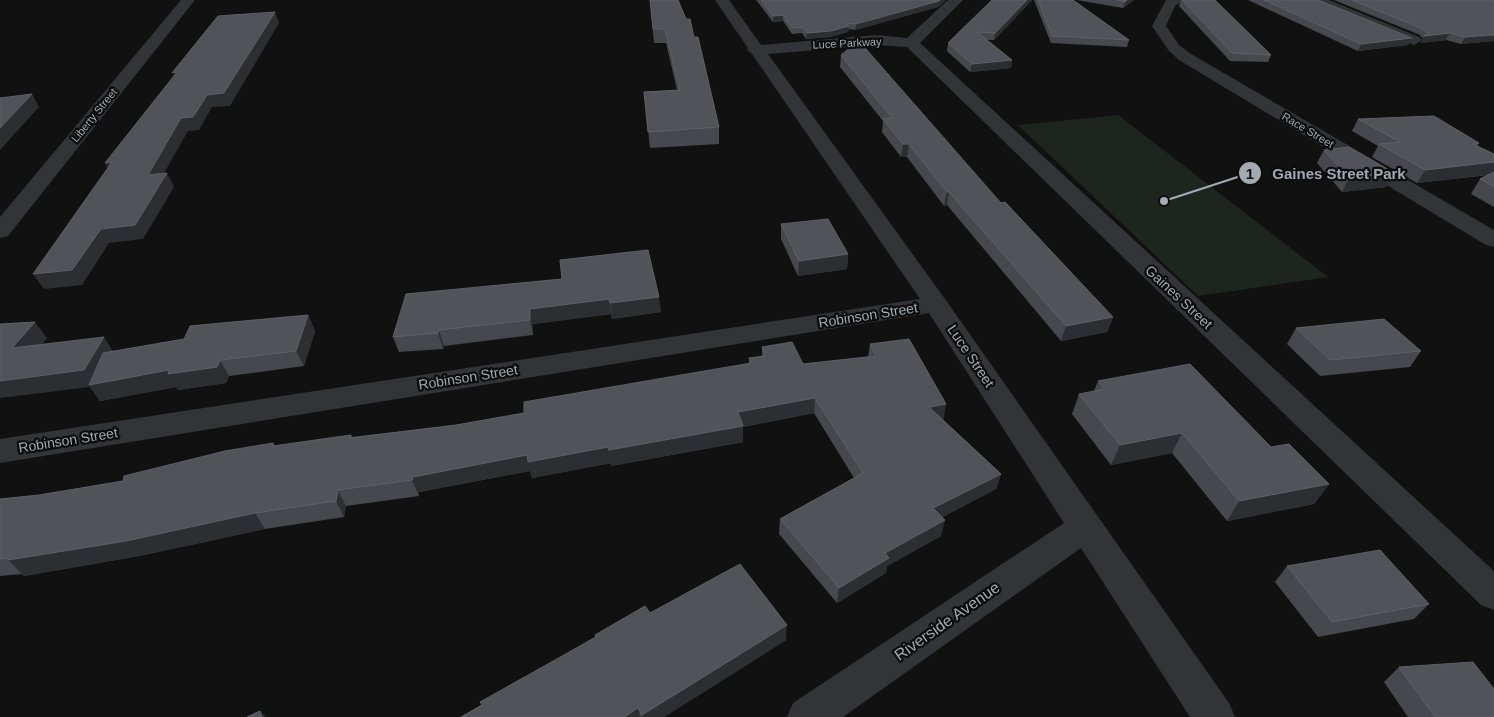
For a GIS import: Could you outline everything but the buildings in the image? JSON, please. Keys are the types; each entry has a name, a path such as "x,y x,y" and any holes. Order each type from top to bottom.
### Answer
{"street":[{"name":"Liberty Street","path":"0,231 188,0"},
{"name":"Luce Street","path":"722,0 759,56 936,304 1214,717"},
{"path":"911,43 954,0"},
{"name":"Race Street","path":"1177,0 1169,4 1158,26 1174,48 1185,57 1494,240"},
{"path":"1317,0 1414,40"},
{"name":"Luce Parkway","path":"759,56 886,51 911,43"},
{"name":"Gaines Street","path":"911,43 1494,594"},
{"name":"Robinson Street","path":"0,450 936,304"},
{"name":"Riverside Avenue","path":"808,717 1086,526"}],"shaded area":[{"path":"1118,115 1328,277 1198,296 1018,125"}],"place":[{"name":"Gaines Street Park","path":"1164,201"}]}
